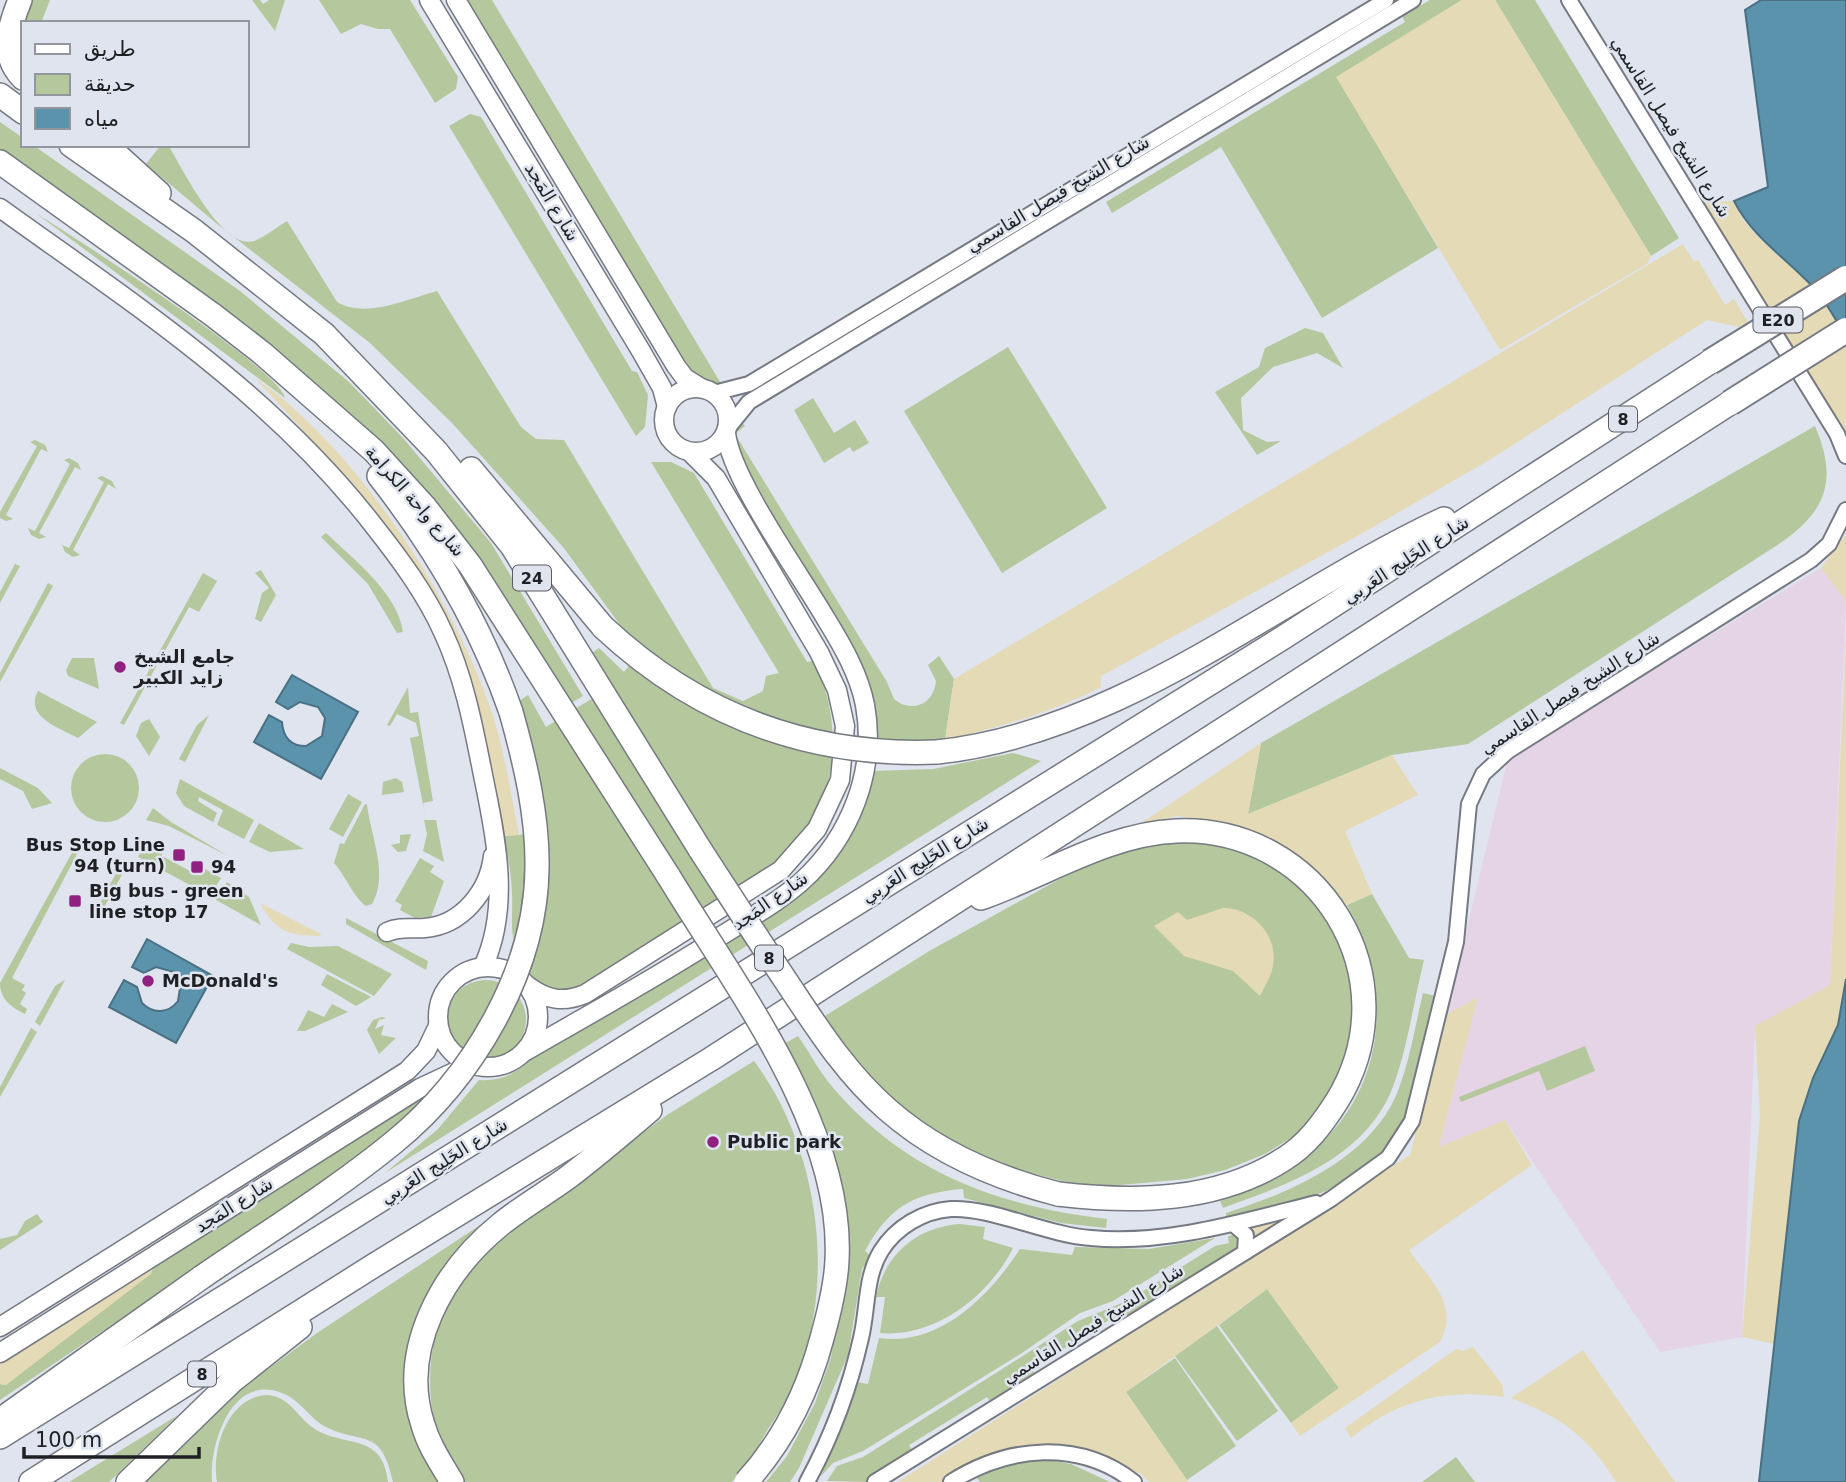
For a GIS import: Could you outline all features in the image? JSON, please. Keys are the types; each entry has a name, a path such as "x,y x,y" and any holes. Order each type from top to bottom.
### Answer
{"highway":[{"path":"0,32 8,12 19,0"},
{"path":"19,0 8,40 11,62 21,75"},
{"path":"0,95 21,111"},
{"name":"24","path":"74,147 194,231 324,334 436,451 512,545 701,851 814,1024 844,1064 888,1110 937,1146 1011,1182 1058,1194 1142,1199 1185,1195 1230,1185 1269,1168 1302,1144 1325,1119 1346,1086 1357,1058 1363,1027 1360,971 1346,929 1325,895 1287,862 1260,846 1209,832 1175,831 1136,837 945,911"},
{"path":"108,147 127,162 194,231"},
{"name":"شارع واحة الكرامة","path":"0,162 262,353 383,460 425,507 470,565 669,877 782,1062 814,1131 835,1211 838,1260 831,1306 811,1376 785,1427 746,1482"},
{"path":"0,168 24,182"},
{"name":"شارع الخَلِيج العَربِي","path":"0,1437 1284,637 1536,477 1710,362 1846,278"},
{"name":"E20","path":"1730,402 1846,330"},
{"path":"324,334 372,372 460,457 603,627 674,685 756,726 845,749 937,752 1004,741 1070,718 1170,671 1438,522 1536,477"},
{"name":"8","path":"31,1482 945,911 1730,402"},
{"path":"0,1420 395,1142 454,1080 492,1023 518,965 529,921 537,870 525,764 511,712 479,632 441,565 418,528 340,423"},
{"path":"452,1482 430,1445 419,1412 415,1383 420,1344 442,1291 469,1255 501,1224 566,1179 711,1059"},
{"path":"128,1482 232,1381 373,1266"}],"street":[{"name":"شارع المَجد","path":"429,0 648,362 662,388 667,407"},
{"name":"شارع المَجد","path":"456,0 670,356 685,378 707,391"},
{"name":"شارع الشيخ فيصل القاسمي","path":"707,391 749,384 1386,0"},
{"name":"شارع الشيخ فيصل القاسمي","path":"727,430 750,402 1413,0"},
{"name":"شارع الشيخ فيصل القاسمي","path":"1569,0 1837,434 1846,456"},
{"path":"0,208 234,379 309,450 361,509 402,562 443,632 469,703 492,815 500,883 499,924 483,967"},
{"path":"0,222 25,226"},
{"path":"707,391 727,409 727,430 708,451 681,450 669,439 664,424 667,407 681,392 707,391"},
{"name":"شارع المَجد","path":"526,1051 688,957 799,884 822,860 842,833 860,792 868,738 864,703 854,673 830,624 736,467 727,430"},
{"name":"شارع المَجد","path":"528,986 552,999 568,1000 585,994 767,880 795,858 812,837 827,814 840,780 845,726 843,710 829,671 716,478 690,452"},
{"name":"شارع الشيخ فيصل القاسمي","path":"875,1482 1331,1199 1388,1157 1412,1121 1456,942 1469,804 1483,774 1508,751 1811,560 1829,544 1846,510"},
{"path":"387,932 440,924 458,916 474,902 492,864 492,815"},
{"path":"483,967 508,970 528,986 538,1007 539,1019 533,1042 526,1051 517,1059 494,1068 471,1065 449,1050 438,1026 441,1000 447,988 468,971 483,967"},
{"name":"شارع المَجد","path":"0,1327 407,1071 426,1051 438,1026"},
{"name":"شارع المَجد","path":"0,1353 426,1084 471,1065"},
{"name":"شارع الشيخ فيصل القاسمي","path":"807,1482 832,1426 857,1355 873,1267 891,1237 926,1214 952,1209 969,1210 1045,1231 1092,1238 1139,1238 1233,1224 1331,1199"},
{"path":"1233,1224 1246,1235 1245,1252"},
{"path":"951,1482 968,1471 1008,1456 1046,1451 1095,1459 1134,1482"}],"shaded area":[{"path":"1821,568 1846,601 1830,985 1755,1027 1742,1337 1660,1352 1505,1120 1439,1147 1478,997 1446,1015 1508,758"}],"green space":[{"path":"33,0 50,0 42,21 22,21"},
{"path":"252,0 260,0 263,4 269,0 285,0 275,31"},
{"path":"319,0 410,0 458,77 456,89 435,103 390,29 361,24 341,34"},
{"path":"462,0 492,0 726,392 717,398 698,391"},
{"path":"1430,0 1462,0 1337,77 1438,248 1322,318 1221,147 1112,213 1106,202 1405,22 1402,16"},
{"path":"1495,0 1535,0 1679,238 1651,256"},
{"path":"470,114 481,117 632,371 637,372 648,395 645,427 636,436 449,126"},
{"path":"0,122 21,137 21,147 36,147 240,291 349,382 403,438 491,543 583,696 565,707 384,456 0,153"},
{"path":"159,147 169,147 204,205 228,233 146,164"},
{"path":"37,214 130,274 213,333 274,382 285,398"},
{"path":"287,221 337,302 348,307 361,309 387,306 437,291 521,427 536,439 564,440 713,688 743,701 763,691 766,676 779,673 651,462 671,462 694,473 807,662 813,661 830,710 833,737 826,790 816,815 802,837 783,856 586,984 558,992 539,984 523,963 514,940 511,879 504,836 543,833 516,703 528,695 546,727 609,688 589,655 599,648 624,672 640,652 563,547 452,423 370,343 230,234 242,241 254,241"},
{"path":"1305,328 1323,333 1343,368 1317,353 1273,367 1241,398 1243,430 1267,442 1281,441 1257,455 1215,392 1259,367 1265,348"},
{"path":"1008,347 1107,508 1002,573 904,411"},
{"path":"813,398 834,433 855,420 869,443 853,452 850,447 824,463 794,410"},
{"path":"735,420 741,421 745,426 735,434 887,682 894,699 908,706 927,701 936,681 928,665 939,656 954,679 945,740 874,746 873,720 736,460 732,445"},
{"path":"1815,426 1826,463 1824,493 1808,519 1779,544 1468,744 1392,755 1248,814 1261,743"},
{"path":"35,440 45,445 48,452 41,449 6,515 13,519 6,521 0,518 0,512 37,446 30,442"},
{"path":"69,458 78,463 81,470 75,467 39,533 46,537 39,539 31,535 28,528 35,531 70,464 64,460"},
{"path":"102,476 112,481 116,489 108,484 73,550 80,555 73,557 65,552 62,545 69,548 104,482 97,478"},
{"path":"326,533 383,590 399,617 403,632 397,633 368,584 321,537"},
{"path":"15,564 20,566 0,603 0,592"},
{"path":"261,570 276,595 261,622 255,619 262,593 269,588 255,573"},
{"path":"203,573 217,581 199,612 189,607 124,725 120,723"},
{"path":"48,583 53,586 0,682 0,673"},
{"path":"72,658 94,658 99,689 68,676 66,670"},
{"path":"408,687 410,713 418,712 433,801 423,803 425,815 410,738 419,736 416,723 397,714 390,726 387,725"},
{"path":"38,691 97,722 78,738 62,730 40,715 35,700"},
{"path":"209,715 185,762 179,759 197,725"},
{"path":"149,719 160,737 149,756 136,736 141,723"},
{"path":"1013,753 1041,761 385,1173 438,1129 479,1080 504,1077 518,1070 537,1053 822,872 853,824 872,771 933,769"},
{"path":"105,754 118,756 129,764 137,775 137,801 129,812 118,820 105,822 92,820 81,812 73,801 71,788 73,775 81,764 92,756"},
{"path":"0,768 38,788 52,803 32,809 23,791 0,779"},
{"path":"396,778 402,782 404,792 382,795 383,782"},
{"path":"180,779 254,820 244,839 217,825 223,810 199,797 198,801 217,813 213,822 184,806 176,793"},
{"path":"348,794 362,802 343,837 329,829"},
{"path":"365,804 379,868 377,893 372,904 366,906 334,863 340,843 344,844"},
{"path":"153,808 228,856 169,826 146,820"},
{"path":"424,820 436,820 444,862 423,851 427,834"},
{"path":"259,823 304,849 270,852 249,842"},
{"path":"411,834 406,851 398,852 391,845 400,843 400,835"},
{"path":"1180,836 1259,847 1329,908 1359,992 1348,1060 1318,1112 1297,1134 1265,1154 1225,1170 1187,1179 1098,1187 1012,1168 971,1153 895,1103 852,1059 825,1016 931,950 1058,880 1132,845"},
{"path":"161,845 162,856 194,873 205,869 221,878 210,896 138,857 144,846"},
{"path":"73,851 77,854 12,978 25,985 22,990 26,993 20,1004 27,1009 25,1014 7,1002 0,983"},
{"path":"420,858 434,866 430,872 444,881 431,917 415,918 400,910 402,905 395,901"},
{"path":"120,866 125,869 100,915 100,903"},
{"path":"227,882 249,897 261,925 216,900"},
{"path":"1372,894 1409,958 1424,960 1394,1084 1382,1109 1366,1131 1346,1149 1324,1164 1274,1189 1223,1208 1220,1201 1268,1182 1308,1155 1339,1123 1361,1086 1374,1045 1376,1000 1367,953 1347,905"},
{"path":"346,918 428,961 426,970 346,924"},
{"path":"291,943 309,947 338,946 392,974 374,996 287,949"},
{"path":"327,974 371,997 356,1006 321,985"},
{"path":"65,980 40,1026 35,1022 55,986"},
{"path":"486,980 501,983 514,992 523,1005 526,1020 523,1035 514,1048 501,1057 486,1060 471,1057 458,1048 449,1035 446,1020 449,1005 458,992 471,983"},
{"path":"1423,993 1436,996 1422,1064 1413,1100 1402,1127 1387,1148 1348,1180 1325,1191 1301,1201 1226,1222 1226,1213 1275,1195 1323,1172 1365,1140 1382,1120 1395,1098 1404,1073"},
{"path":"332,1004 348,1012 305,1031 297,1031 308,1010 324,1017"},
{"path":"386,1018 379,1020 375,1029 384,1025 381,1035 396,1038 379,1054 367,1030 373,1020"},
{"path":"31,1028 37,1032 0,1097 0,1087"},
{"path":"798,1036 834,1089 893,1143 924,1164 993,1195 1067,1213 1107,1219 1106,1228 1061,1223 964,1198 963,1189 930,1194 893,1213 883,1223 865,1251 871,1256 862,1269 848,1355 799,1468 790,1482 766,1482 787,1456 815,1403 831,1357 844,1264 780,1046"},
{"path":"1585,1046 1595,1071 1547,1091 1539,1071 1461,1102 1459,1097"},
{"path":"754,1061 777,1097 795,1136 808,1178 816,1222 818,1266 814,1310 805,1352 788,1397 747,1463 732,1482 463,1482 440,1440 430,1391 434,1341 441,1318 460,1281 496,1242 667,1115"},
{"path":"440,1087 381,1144 0,1400 0,1384 6,1385 155,1264 418,1097"},
{"path":"619,1133 428,1301 420,1449 439,1482 393,1482 388,1464 376,1445 324,1426 288,1396 264,1390 249,1393 227,1416 214,1450 212,1482 141,1482 218,1406 317,1333"},
{"path":"37,1214 43,1222 0,1250 0,1239 17,1235 25,1221"},
{"path":"960,1224 985,1227 983,1239 1013,1248 1003,1266 975,1297 940,1321 901,1333 880,1333 885,1297 876,1297 880,1282 895,1256 917,1237 944,1226"},
{"path":"1228,1236 1239,1238 1237,1250 1114,1327 1109,1320 1032,1369 1036,1376 992,1405 987,1397 909,1445 914,1454 868,1482 827,1481 837,1466 863,1457 1078,1321 1129,1300 1215,1246 1229,1243"},
{"path":"1215,1238 1113,1301 1080,1313 1019,1355 863,1451 833,1463 821,1476 857,1382 868,1384 879,1338 901,1339 943,1326 978,1300 994,1284 1020,1249 1072,1255 1075,1247 1149,1249"},
{"path":"1267,1289 1339,1388 1291,1423 1219,1325"},
{"path":"1217,1326 1278,1411 1237,1441 1175,1356"},
{"path":"1175,1358 1236,1446 1187,1480 1126,1392"},
{"path":"268,1395 289,1404 315,1429 371,1448 385,1466 388,1482 217,1482 217,1455 225,1426 242,1404"},
{"path":"178,1415 109,1482 69,1482"},
{"path":"1456,1457 1475,1482 1422,1482"},
{"path":"1040,1458 1071,1464 1110,1482 980,1482 976,1477 1008,1463"}],"sand":[{"path":"1462,0 1495,0 1651,256 1647,264 1500,350 1336,77"},
{"path":"1734,201 1743,220 1761,240 1816,289 1846,337 1846,438 1704,202"},
{"path":"1683,244 1694,262 1698,260 1725,305 1734,299 1748,322 1739,327 1707,320 1491,459 1361,534 1101,676 1101,687 1024,718 945,740 954,679"},
{"path":"255,378 293,408 365,485 428,576 476,671 493,716 519,835 504,836 480,719 386,528 345,476"},
{"path":"1846,535 1846,601 1821,568"},
{"path":"1846,632 1846,979 1838,1025 1813,1077 1799,1121 1775,1344 1742,1337 1760,1116 1755,1026 1830,985"},
{"path":"1261,743 1248,814 1392,755 1418,795 1345,831 1372,894 1347,905 1263,835 1218,822 1178,816 1140,824"},
{"path":"260,903 321,934 320,936 299,935 284,930 272,921"},
{"path":"1223,908 1245,913 1269,936 1274,958 1271,973 1260,996 1233,971 1184,956 1154,926 1178,912 1187,920"},
{"path":"1478,997 1439,1147 1505,1120 1532,1165 1409,1250 1445,1304 1447,1316 1440,1342 1300,1436 1291,1423 1339,1388 1267,1289 1126,1392 1188,1482 1149,1482 1140,1473 1018,1449 998,1453 944,1482 898,1482 1410,1155 1446,1015"},
{"path":"1300,1211 1257,1237 1249,1223"},
{"path":"155,1264 151,1274 6,1385 0,1384 0,1364"},
{"path":"1473,1347 1502,1384 1504,1397 1462,1394 1423,1400 1386,1414 1351,1438 1345,1428 1456,1349 1463,1351"},
{"path":"1583,1350 1675,1482 1616,1482 1595,1452 1572,1430 1545,1413 1511,1398"}],"water":[{"path":"1761,0 1846,0 1846,337 1817,292 1760,237 1734,201 1768,187 1745,10"},
{"path":"292,675 358,712 321,779 254,742 269,715 282,722 286,736 296,744 306,746 322,736 325,718 318,707 300,702 288,709 276,702"},
{"path":"147,939 213,976 176,1043 109,1007 124,980 137,987 142,1003 156,1011 170,1008 178,1001 181,982 174,972 156,967 144,973 132,967"},
{"path":"1846,979 1846,1482 1759,1482 1799,1121 1813,1078 1838,1025"}],"place":[{"name":"جامع الشيخ زايد الكبير","path":"120,667"},
{"name":"Bus Stop Line 94 (turn)","path":"179,855"},
{"name":"94","path":"197,867"},
{"name":"Big bus - green line stop 17","path":"75,901"},
{"name":"McDonald's","path":"148,981"},
{"name":"Public park","path":"713,1142"}]}
